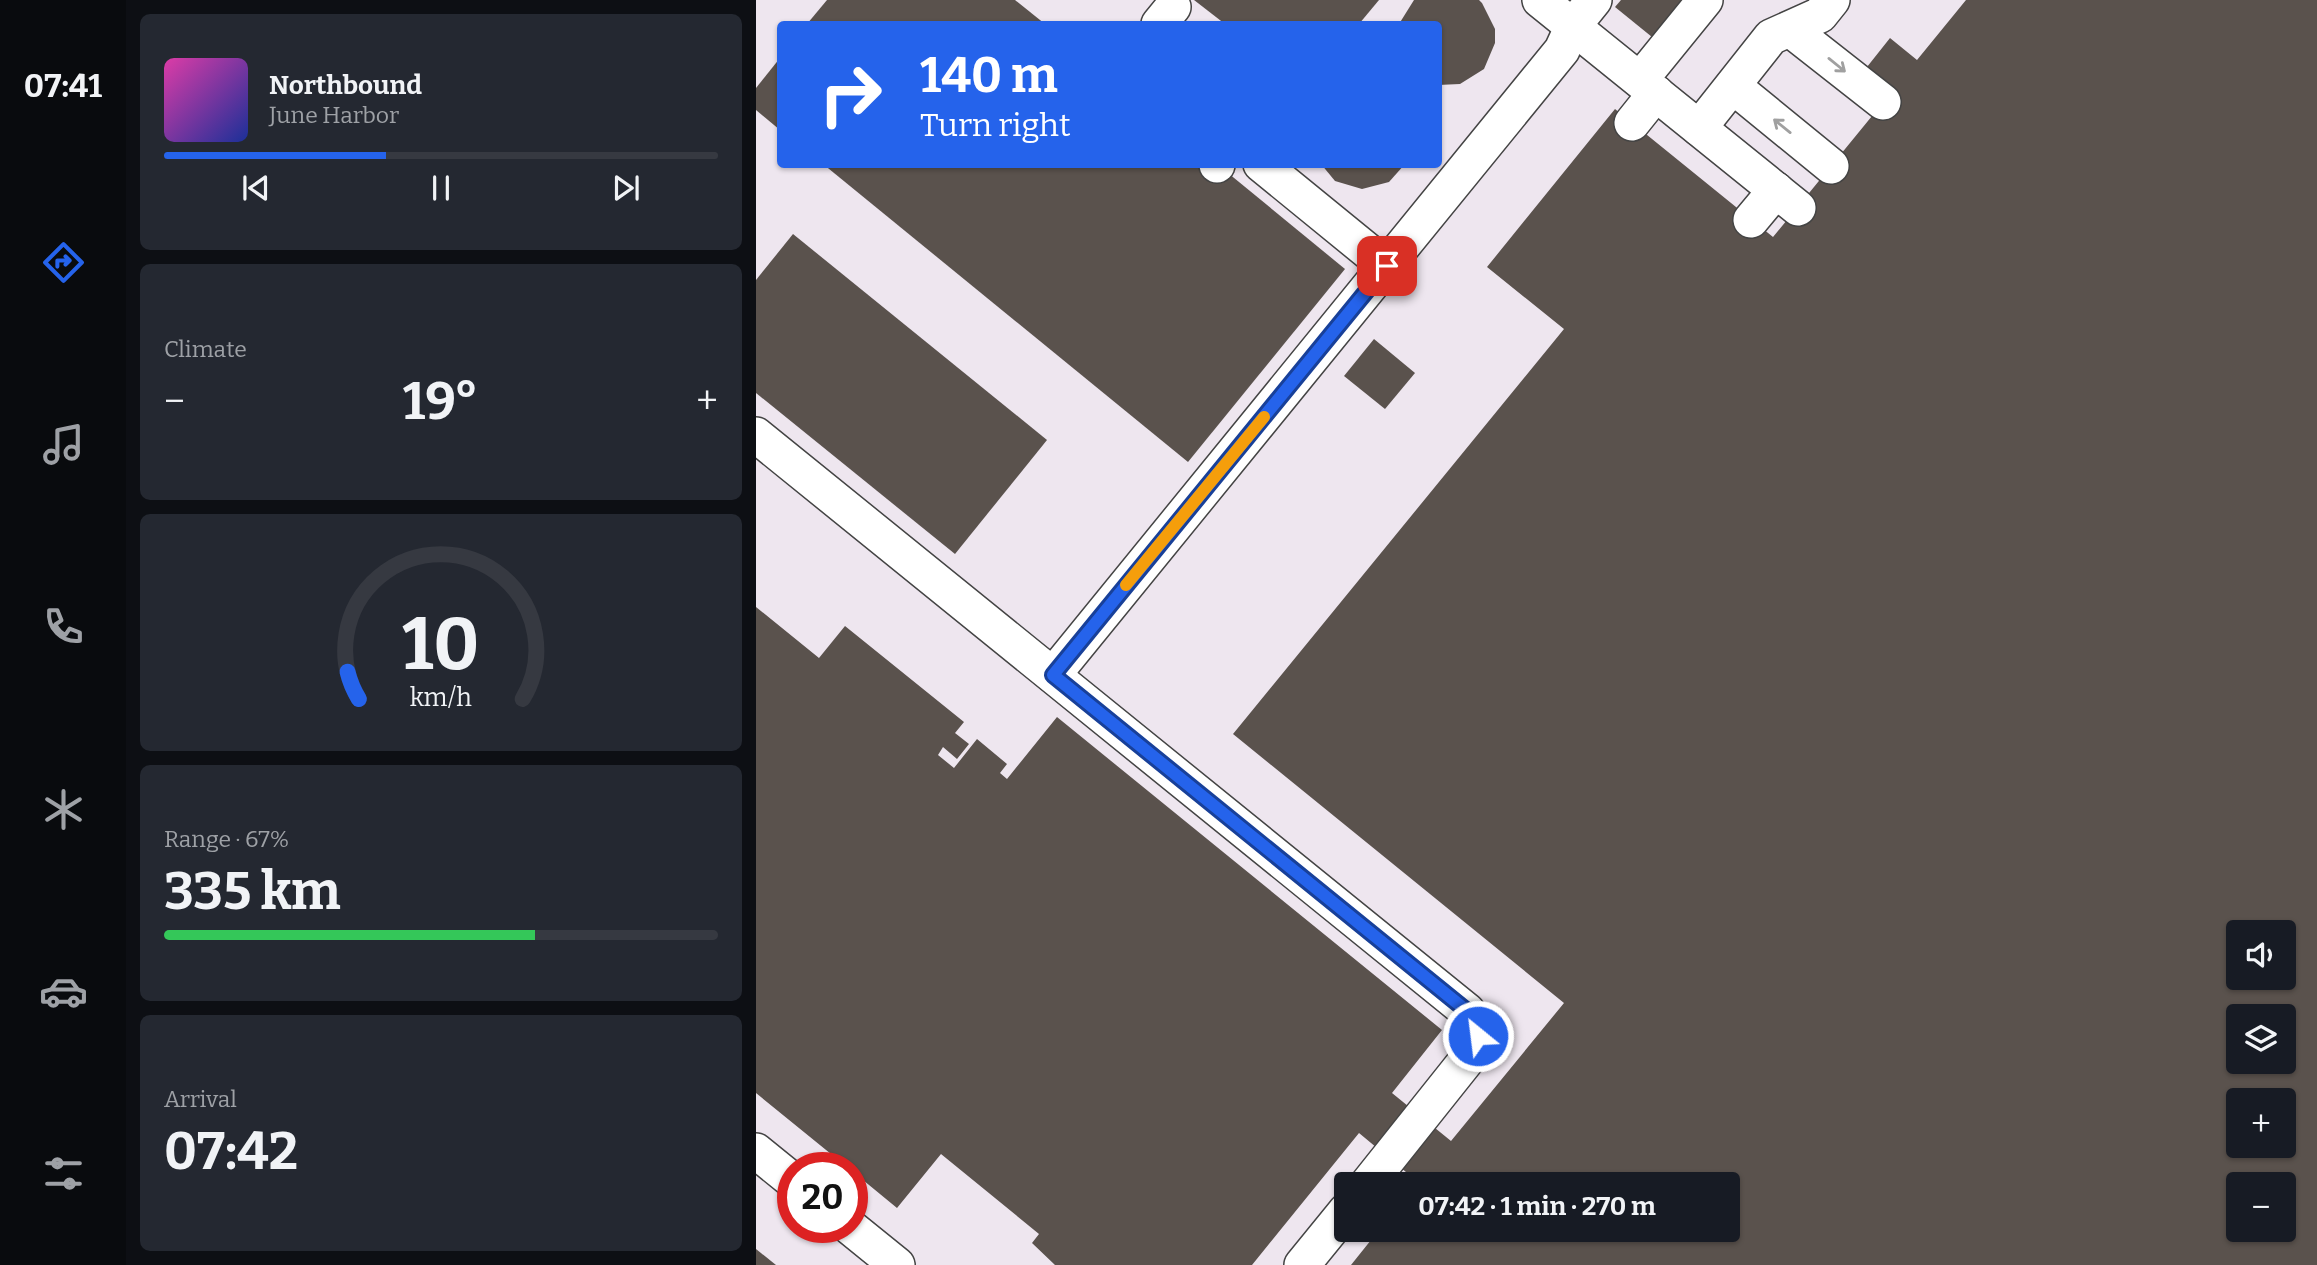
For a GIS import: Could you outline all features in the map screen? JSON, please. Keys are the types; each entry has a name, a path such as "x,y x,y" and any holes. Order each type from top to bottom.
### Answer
{"lane":[{"path":"1540,0 1584,13 1648,87 1787,199 1751,220"},
{"path":"1632,122 1648,87 1705,0"},
{"path":"1699,128 1772,37 1820,15 1832,0"},
{"path":"1053,675 1562,50 1584,13"},
{"path":"1790,29 1883,102"},
{"path":"1733,86 1831,166"},
{"path":"1266,168 1387,266"},
{"path":"756,435 1467,1011 1477,1024 1478,1036 1473,1052 1378,1172"},
{"path":"756,1151 777,1168"},
{"path":"1302,1265 1334,1226"},
{"path":"868,1242 897,1265"}],"shaded area":[{"path":"756,0 2317,0 2317,1265 756,1265"}],"building":[{"path":"827,0 1015,0 1041,21 810,21"},
{"path":"1194,0 1379,0 1362,21 1221,21"},
{"path":"1414,0 1479,0 1495,29 1495,43 1484,69 1460,84 1442,85 1442,21 1401,21"},
{"path":"1621,0 1683,0 1652,37 1615,7"},
{"path":"1966,0 2317,0 2317,1265 1351,1265 1369,1242 1740,1242 1740,1172 1406,1172 1359,1133 1252,1265 1055,1265 1032,1243 1039,1234 941,1154 897,1208 868,1184 868,1152 829,1152 756,1093 756,607 819,658 845,626 964,722 955,733 969,744 957,759 943,747 938,755 954,768 977,739 1007,764 1000,773 1007,779 1057,717 1442,1030 1392,1093 1451,1141 1564,1003 1233,734 1564,329 1487,267 1615,109 1773,237 1890,94 1863,72 1890,38 1917,60"},
{"path":"777,62 777,128 756,110 756,88"},
{"path":"828,168 1222,168 1345,269 1188,462"},
{"path":"1324,168 1401,168 1389,182 1362,189 1335,181"},
{"path":"793,234 1047,440 955,554 756,393 756,280"},
{"path":"1374,339 1415,373 1385,409 1344,376"},
{"path":"756,1249 776,1265 756,1265"}],"slow traffic":[{"path":"1126,585 1264,417"}],"route":[{"path":"1387,266 1053,675 1467,1011 1477,1024 1478,1036"}]}
